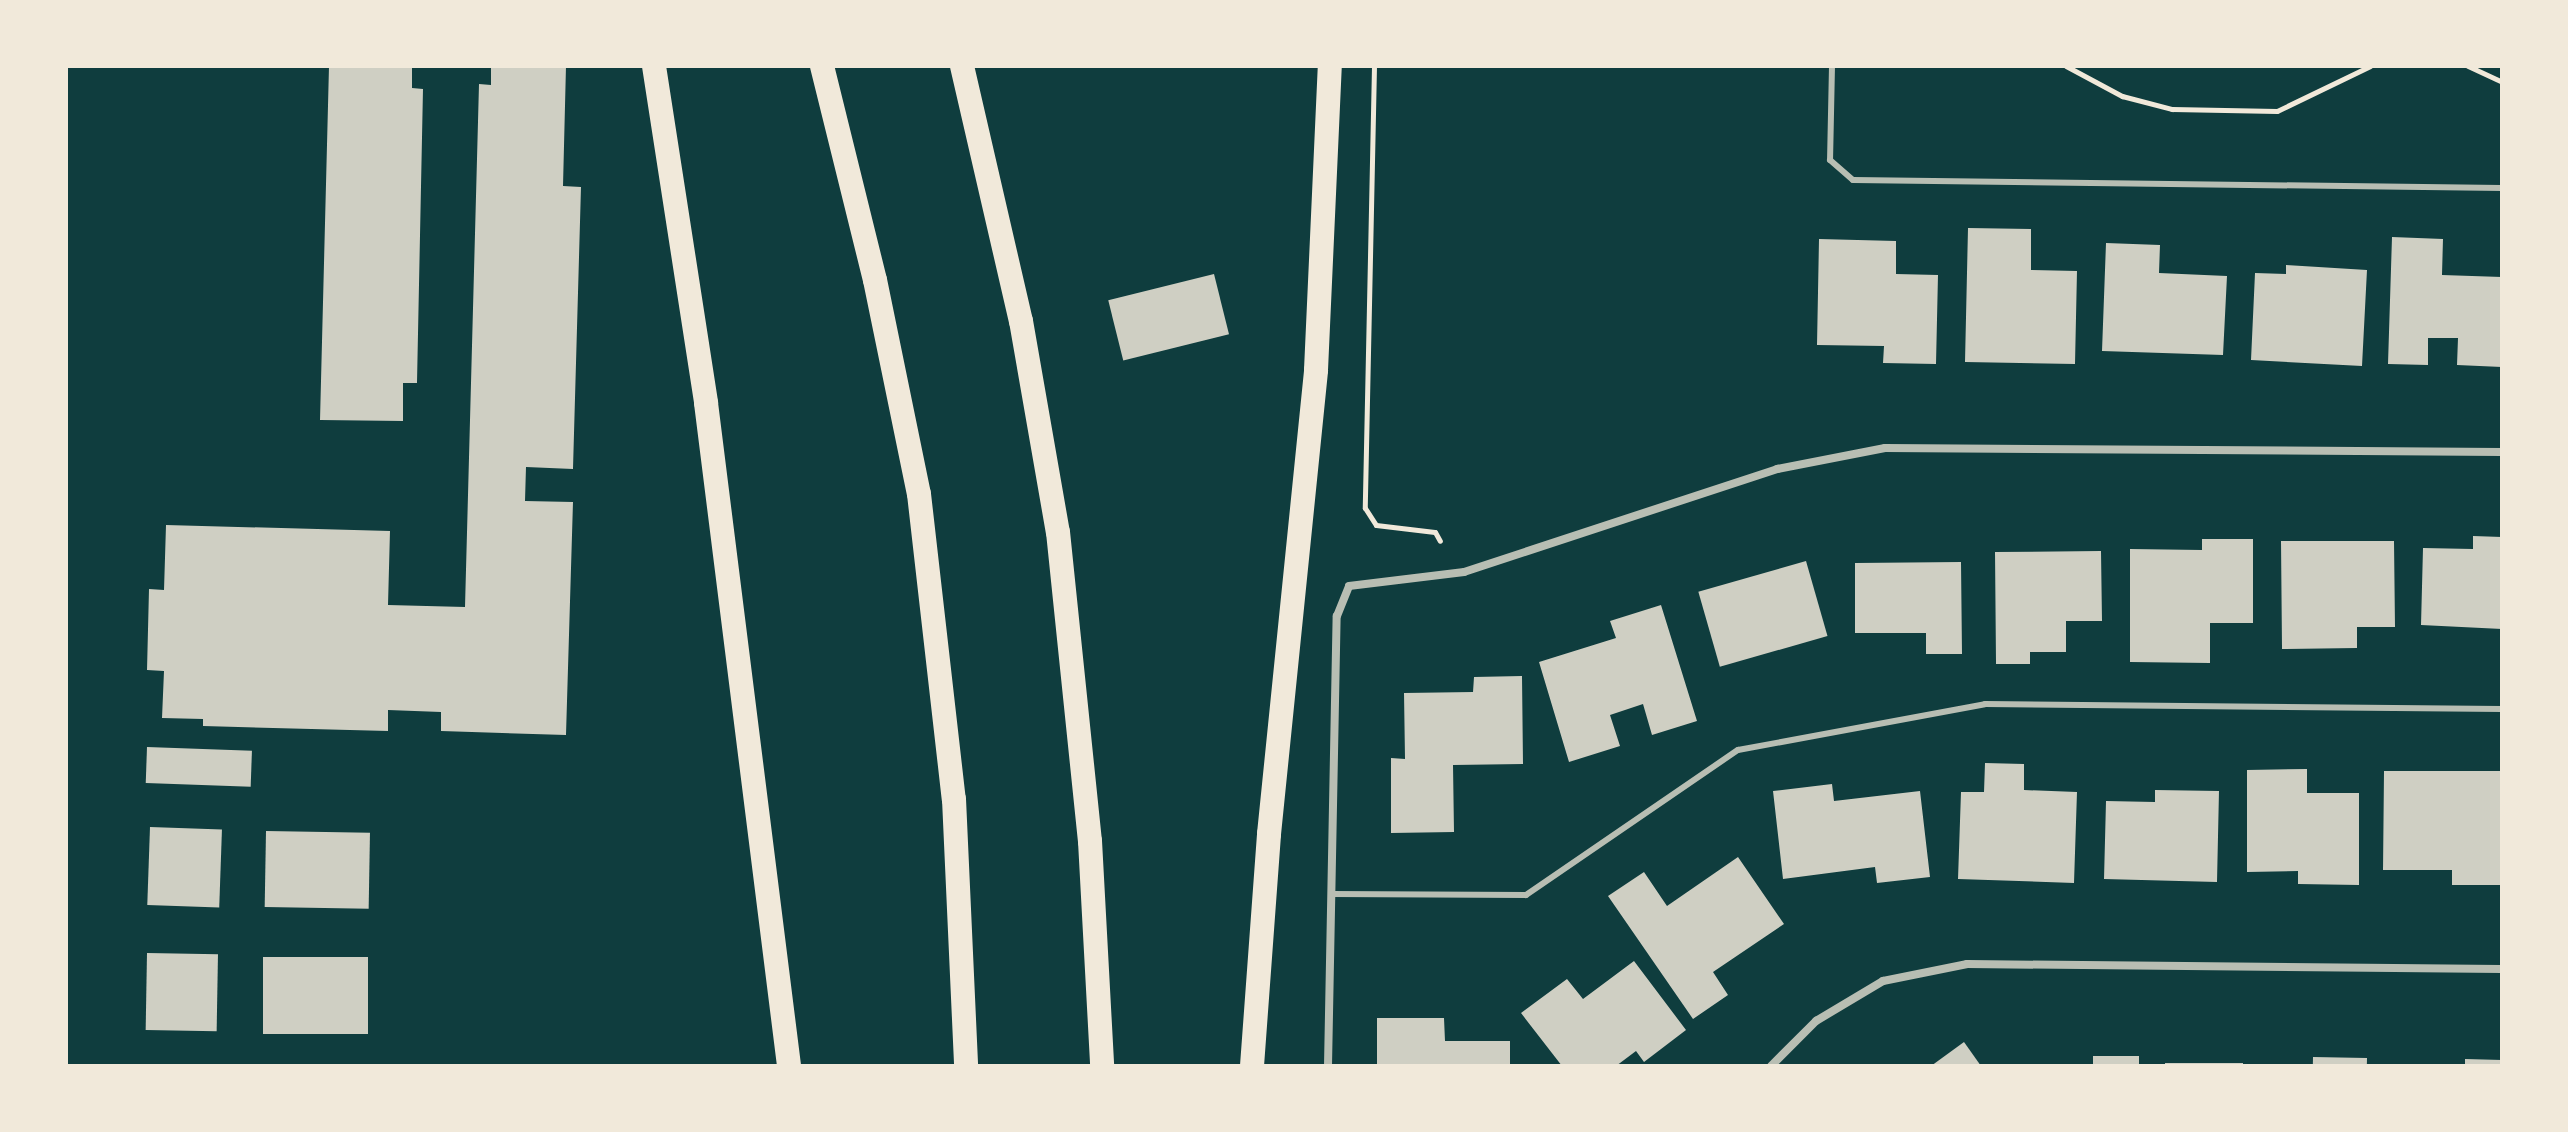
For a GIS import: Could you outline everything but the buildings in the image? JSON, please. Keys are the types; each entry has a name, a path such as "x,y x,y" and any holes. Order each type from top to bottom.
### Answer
{"highway":[{"path":"654,66 706,403 789,1066"},
{"path":"822,66 875,280 919,494 954,799 966,1066"},
{"path":"962,66 1021,321 1058,532 1089,826 1102,1066"},
{"path":"1252,1066 1269,834 1316,370 1330,66"}],"street":[{"path":"1328,1066 1337,616 1349,586 1464,572 1777,469 1885,448 2502,452"},
{"path":"1771,1066 1816,1021 1883,981 1967,964 2502,969"}],"lane":[{"path":"1832,66 1830,160 1853,180 2502,188"},
{"path":"1331,894 1526,895 1738,750 1985,704 2502,709"}],"path":[{"path":"1374,66 1365,508 1376,525 1435,532 1440,541"},
{"path":"2066,66 2122,96 2172,109 2277,111 2370,66"},
{"path":"2468,66 2502,82"}]}
